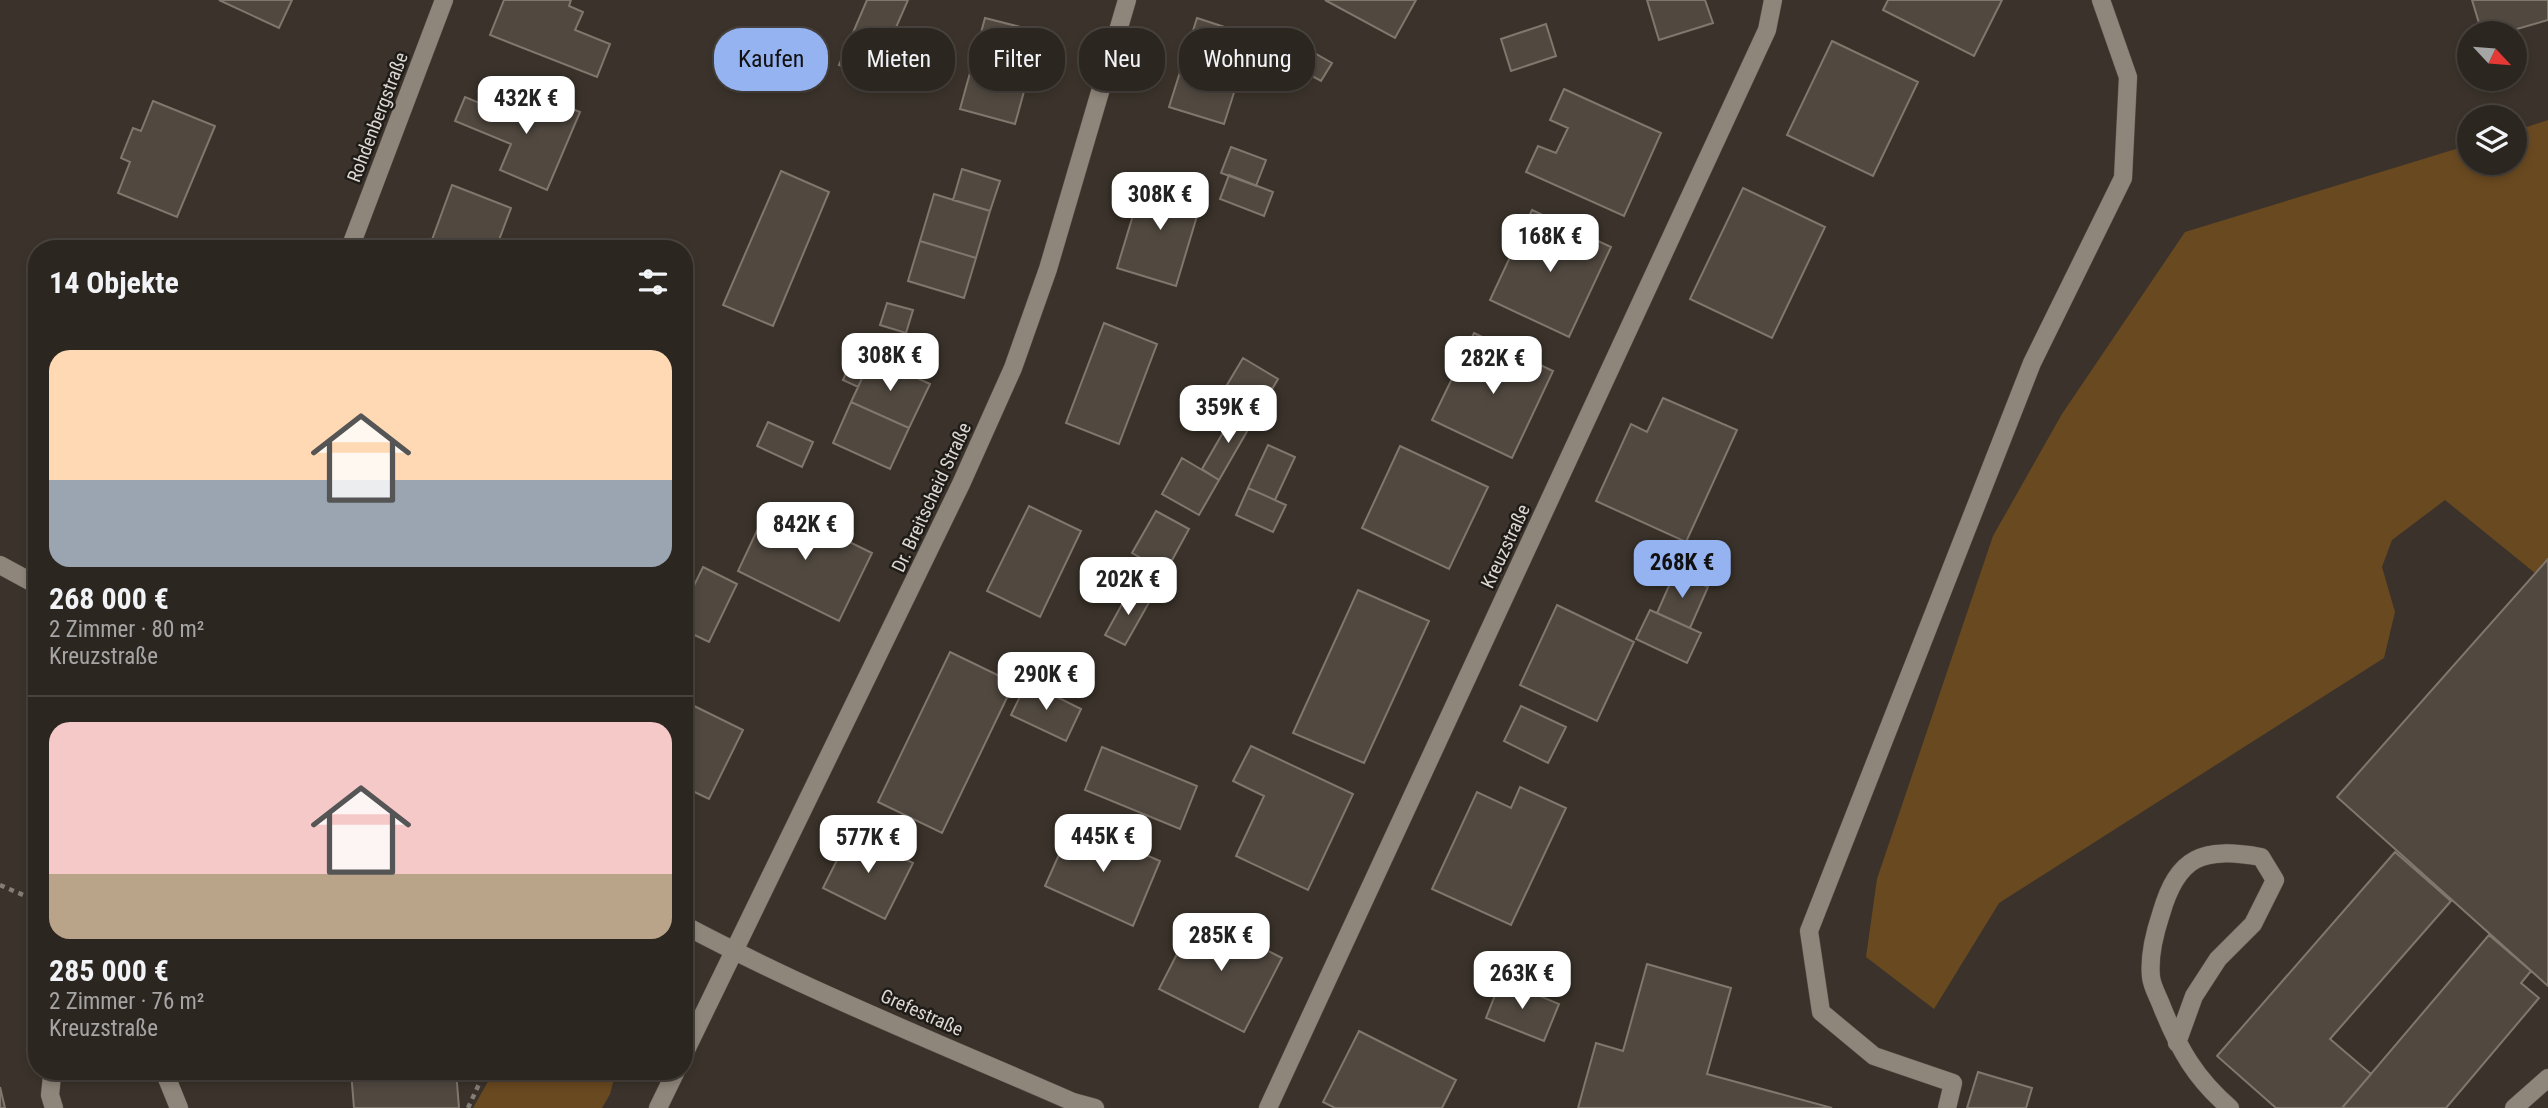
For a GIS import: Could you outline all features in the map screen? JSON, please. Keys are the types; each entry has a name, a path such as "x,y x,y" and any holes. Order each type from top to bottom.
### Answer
{"street":[{"name":"Rohdenbergstraße","path":"353,240 444,0"},
{"name":"Dr. Breitscheid Straße","path":"693,1035 949,509 1013,368 1048,269 1127,0"},
{"name":"Kreuzstraße","path":"1268,1108 1767,30 1773,0"},
{"path":"1947,1108 1953,1083 1874,1056 1821,1012 1809,932 2032,363 2123,178 2128,76 2102,0"},
{"path":"0,565 28,580"},
{"path":"2177,1043 2193,996 2218,959 2253,924 2275,880 2261,857 2227,851 2188,863 2170,883 2156,929 2151,978 2177,1043 2204,1086 2230,1108"},
{"name":"Grefestraße","path":"693,930 733,951 1073,1102 1095,1108"},
{"path":"2514,1108 2548,1078"},
{"path":"52,1080 50,1095 54,1108"},
{"path":"168,1080 179,1108"},
{"path":"658,1108 672,1080"}],"path":[{"path":"0,885 28,897"},
{"path":"468,1108 481,1080"}],"shaded area":[{"path":"2548,120 2548,559 2535,573 2445,500 2392,540 2382,567 2395,612 2384,658 1999,903 1934,1009 1866,957 1877,879 1993,536 2062,414 2185,232 2457,149 2457,175 2527,175 2527,127"},
{"path":"489,1080 614,1080 602,1108 473,1108"}],"building":[{"path":"219,0 292,0 279,28"},
{"path":"504,0 571,0 569,6 583,12 575,30 610,44 597,77 490,35"},
{"path":"867,0 908,0 896,28 855,28"},
{"path":"1325,0 1416,0 1395,38"},
{"path":"1647,0 1705,0 1713,23 1659,40"},
{"path":"1888,0 2002,0 1974,56 1883,10"},
{"path":"2472,0 2548,0 2548,20 2527,26 2527,21 2478,21"},
{"path":"985,18 1024,28 982,28"},
{"path":"1197,18 1228,28 1194,28"},
{"path":"1546,24 1556,56 1511,71 1501,39"},
{"path":"1832,41 1918,82 1873,176 1787,135"},
{"path":"1315,53 1332,63 1321,81 1315,78"},
{"path":"1179,75 1179,91 1234,91 1224,124 1169,107"},
{"path":"969,76 969,91 1024,91 1015,124 960,109"},
{"path":"1564,89 1661,133 1624,216 1526,172 1538,146 1556,153 1568,128 1550,120"},
{"path":"532,92 580,112 547,190 500,170 511,144 455,121 465,97 521,120"},
{"path":"153,101 215,126 177,217 118,193 130,162 121,158 133,128 141,131"},
{"path":"1231,147 1266,160 1256,186 1221,173"},
{"path":"962,169 1000,181 990,211 953,200"},
{"path":"781,171 829,192 773,326 723,305"},
{"path":"1229,175 1273,192 1264,216 1220,199"},
{"path":"1144,179 1203,196 1176,286 1117,268"},
{"path":"452,185 511,208 499,240 432,240"},
{"path":"1743,188 1825,227 1772,338 1690,299"},
{"path":"934,194 990,211 976,258 920,241"},
{"path":"1532,210 1611,247 1569,337 1490,300"},
{"path":"920,241 976,258 964,298 908,281"},
{"path":"887,303 913,310 906,333 880,325"},
{"path":"1104,323 1157,344 1119,444 1066,423"},
{"path":"1474,333 1553,371 1512,458 1432,420"},
{"path":"856,350 872,357 858,387 843,380"},
{"path":"872,357 930,384 909,428 851,402"},
{"path":"1243,358 1278,379 1253,421 1218,400"},
{"path":"1663,398 1737,430 1686,542 1596,501 1631,424 1647,432"},
{"path":"851,402 909,428 890,469 833,443"},
{"path":"1236,410 1253,421 1219,480 1202,469"},
{"path":"768,422 813,442 802,467 757,446"},
{"path":"1268,445 1295,457 1275,500 1248,488"},
{"path":"1400,446 1488,487 1449,569 1362,528"},
{"path":"1182,458 1219,480 1199,515 1162,494"},
{"path":"1248,488 1286,505 1273,532 1236,515"},
{"path":"770,503 872,553 839,621 738,571"},
{"path":"1029,506 1081,531 1040,617 987,591"},
{"path":"1156,511 1189,529 1151,599 1131,588 1146,561 1132,553"},
{"path":"2548,559 2548,986 2337,797"},
{"path":"703,567 737,584 709,642 693,634 693,588"},
{"path":"1675,572 1708,587 1690,628 1657,613"},
{"path":"1131,588 1151,599 1125,645 1105,635"},
{"path":"1358,590 1429,621 1364,763 1293,733"},
{"path":"1557,605 1634,642 1597,721 1520,685"},
{"path":"1650,610 1701,633 1687,663 1636,639"},
{"path":"950,652 1014,683 942,833 878,802"},
{"path":"1027,682 1081,709 1066,741 1011,715"},
{"path":"693,705 743,730 709,799 693,791"},
{"path":"1521,706 1566,727 1548,763 1504,741"},
{"path":"1251,746 1353,794 1308,890 1236,856 1264,796 1233,781"},
{"path":"1102,747 1197,786 1180,829 1085,790"},
{"path":"1520,787 1566,808 1511,925 1432,889 1477,792 1511,808"},
{"path":"1073,823 1160,861 1133,926 1045,886"},
{"path":"851,832 913,863 885,919 823,888"},
{"path":"2395,852 2451,901 2330,1039 2371,1074 2342,1108 2276,1108 2217,1056"},
{"path":"1197,915 1282,958 1244,1032 1159,989"},
{"path":"2489,935 2531,971 2521,983 2539,998 2446,1108 2342,1108"},
{"path":"1647,964 1731,988 1707,1074 1832,1108 1578,1108 1596,1043 1623,1051"},
{"path":"1501,980 1559,1004 1544,1041 1486,1018"},
{"path":"1359,1031 1456,1080 1442,1108 1335,1108 1323,1102"},
{"path":"1978,1072 2032,1088 2026,1108 1967,1108"},
{"path":"352,1080 457,1080 459,1108 354,1108"},
{"path":"0,1087 5,1108 0,1108"}]}
